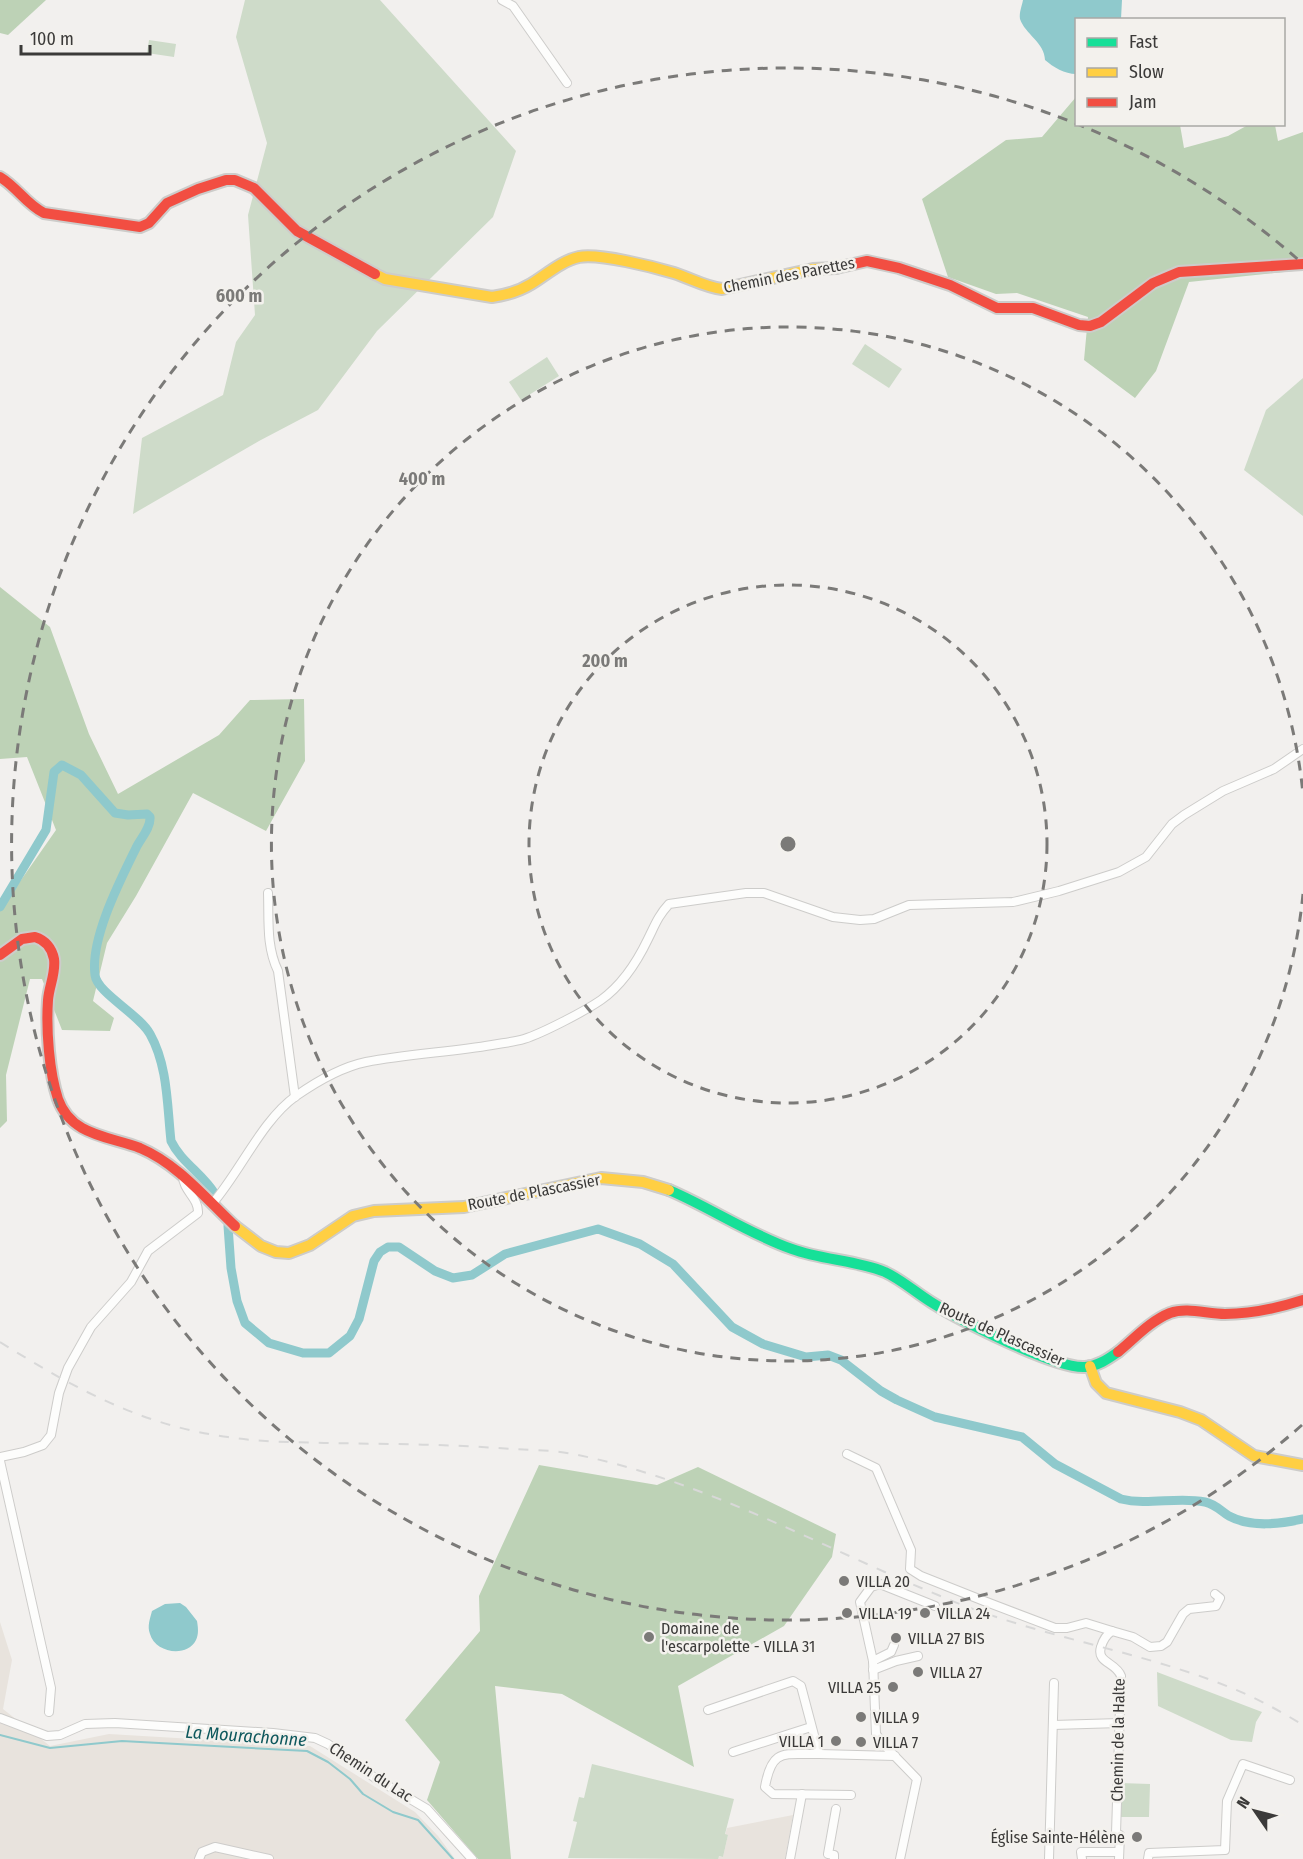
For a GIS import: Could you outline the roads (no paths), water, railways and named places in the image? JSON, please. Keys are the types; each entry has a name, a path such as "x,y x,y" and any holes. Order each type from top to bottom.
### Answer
{"street":[{"path":"502,0 513,6 567,83"},
{"name":"Chemin des Parettes","path":"0,177 12,184 32,207 44,213 140,227 149,223 167,203 198,189 226,180 235,180 254,188 297,231 385,279 492,297 504,297 517,293 573,259 586,256 618,259 673,273 713,289 867,261 899,268 950,285 997,308 1033,308 1078,325 1090,326 1101,322 1153,283 1179,272 1303,264"},
{"path":"212,1204 234,1178 256,1142 295,1097 334,1074 364,1063 463,1050 524,1039 560,1022 601,1000 620,984 637,959 657,916 669,904 746,893 764,893 833,917 860,920 874,919 909,905 1013,902 1059,891 1119,872 1146,857 1172,824 1184,815 1223,791 1274,769 1303,749"},
{"path":"268,893 268,936 272,959 278,971 295,1097"},
{"name":"Route de Plascassier","path":"0,955 26,936 41,939 49,945 54,959 48,1000 54,1080 60,1104 72,1122 84,1131 141,1148 158,1157 183,1176 256,1244 272,1251 287,1254 307,1248 352,1217 373,1211 479,1205 604,1178 645,1181 679,1193 769,1240 815,1257 865,1266 891,1275 950,1313 1032,1351 1078,1367 1090,1366"},
{"path":"49,1713 51,1688 0,1459 43,1445 51,1435 59,1393 68,1368 91,1327 131,1282 148,1251 198,1214 198,1205 183,1185 183,1176"},
{"path":"1303,1299 1267,1311 1225,1314 1175,1311 1155,1320 1113,1356 1090,1366 1096,1383 1106,1393 1180,1412 1201,1420 1254,1456 1303,1465"},
{"path":"847,1454 876,1468 911,1550 910,1569 973,1597 1055,1628 1067,1628 1086,1623 1133,1637 1150,1647 1161,1646 1167,1642 1183,1614 1190,1610 1216,1606 1220,1598 1215,1594"},
{"path":"900,1859 916,1779 876,1734 873,1661 860,1602 871,1587 880,1584 935,1606"},
{"name":"Chemin de la Halte","path":"1112,1631 1108,1633 1103,1642 1100,1653 1101,1658 1119,1670 1121,1676 1116,1833 1120,1835 1119,1855"},
{"path":"873,1661 891,1652 894,1645"},
{"path":"873,1670 918,1656"},
{"path":"708,1710 793,1681 801,1686 819,1754"},
{"path":"1049,1859 1054,1683"},
{"name":"Chemin du Lac","path":"0,1718 48,1736 60,1735 85,1724 115,1723 273,1733 315,1738 328,1744 375,1778 428,1809 472,1859"},
{"path":"1053,1725 1120,1723"},
{"path":"733,1752 811,1727"},
{"path":"851,1794 773,1794 765,1786 768,1768 774,1759 784,1755 895,1756"},
{"path":"1148,1859 1149,1853 1225,1850 1227,1801 1243,1764 1290,1780"},
{"path":"790,1859 802,1794"},
{"path":"834,1859 834,1855 828,1854 836,1809"},
{"path":"199,1859 202,1852 215,1847 269,1859"},
{"path":"1082,1855 1119,1855"}],"water":[{"path":"1023,0 1122,0 1121,18 1075,18 1075,74 1059,70 1045,60 1042,49 1020,19"},
{"path":"180,1603 197,1621 198,1635 192,1646 186,1649 172,1651 164,1649 153,1640 149,1631 152,1611 165,1604"}],"waterway":[{"path":"0,907 46,830 54,772 62,765 81,775 115,813 147,814 150,817 148,828 137,846 108,909 97,944 95,975 103,989 145,1026 150,1034 164,1072 171,1141 180,1155 215,1194"},
{"path":"228,1226 231,1268 237,1301 245,1323 269,1343 303,1353 329,1353 350,1336 359,1319 374,1261 380,1252 388,1247 399,1247 435,1271 453,1278 472,1275 505,1254 598,1229 640,1244 673,1264 732,1327 763,1344 806,1357 828,1355 841,1360 881,1391 935,1417 1022,1437 1055,1464 1121,1499 1142,1502 1195,1500 1212,1504 1238,1520 1256,1524 1303,1519"},
{"name":"La Mourachonne","path":"0,1735 50,1748 122,1741 307,1751 328,1762 350,1779 363,1794 393,1812 418,1820 453,1859"}],"railway":[{"path":"0,1342 81,1389 109,1402 137,1414 196,1432 276,1442 441,1445 550,1451 624,1466 674,1482 772,1521 965,1606 1036,1629 1144,1658 1214,1681 1255,1698 1303,1725"}],"place":[{"name":"VILLA 20","path":"844,1581"},
{"name":"VILLA 19","path":"847,1613"},
{"name":"VILLA 24","path":"925,1613"},
{"name":"Domaine de l'escarpolette - VILLA 31","path":"649,1637"},
{"name":"VILLA 27 BIS","path":"896,1638"},
{"name":"VILLA 27","path":"918,1672"},
{"name":"VILLA 25","path":"893,1687"},
{"name":"VILLA 9","path":"861,1717"},
{"name":"VILLA 1","path":"836,1741"},
{"name":"VILLA 7","path":"861,1742"},
{"name":"Église Sainte-Hélène","path":"1137,1837"}]}
